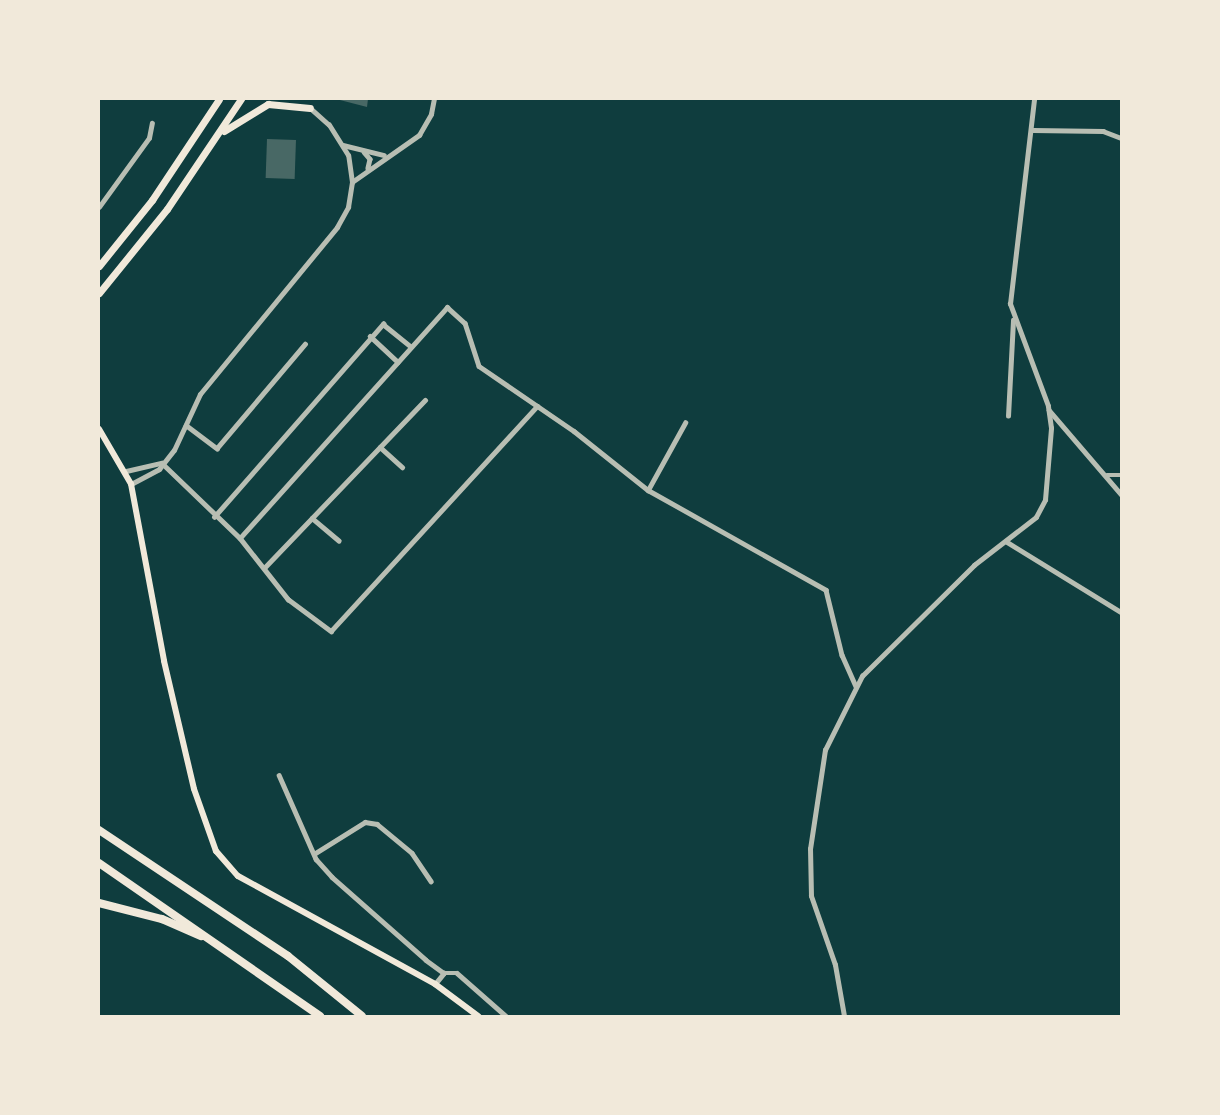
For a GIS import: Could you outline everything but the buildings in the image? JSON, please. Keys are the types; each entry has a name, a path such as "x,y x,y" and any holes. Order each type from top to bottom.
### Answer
{"highway":[{"path":"99,266 152,200 219,99"},
{"path":"99,294 144,240 220,134 241,99"},
{"path":"300,99 310,108"},
{"path":"220,134 268,104 310,108"},
{"path":"99,830 288,956 362,1016"},
{"path":"99,863 222,945 320,1016"},
{"path":"99,903 162,919 222,945"}],"main road":[{"path":"99,429 126,471 131,484 164,661 194,789 216,851 248,881 435,984 478,1016"}],"street":[{"path":"352,182 384,155 419,135 431,114 434,99"},
{"path":"1008,416 1013,315 1010,284 1033,130 1034,99"},
{"path":"131,484 154,476 174,450 209,382 337,227 348,207 352,182 343,145 310,108"},
{"path":"99,207 149,138 152,123"},
{"path":"1033,130 1103,131 1121,138"},
{"path":"343,145 384,155"},
{"path":"363,151 370,159 368,168"},
{"path":"240,538 447,307 465,323 479,366 537,406 648,490 826,590 842,655 856,687"},
{"path":"844,1016 836,965 811,896 810,849 825,750 856,687 974,565 1007,542 1036,517 1045,500 1051,428 1048,408 1013,315"},
{"path":"214,517 370,336 383,324 411,347"},
{"path":"370,336 398,362"},
{"path":"186,425 217,448 304,344"},
{"path":"265,567 425,400"},
{"path":"162,463 214,517 240,538 288,599 331,631 537,406"},
{"path":"1048,408 1121,494"},
{"path":"648,490 685,423"},
{"path":"380,447 402,466"},
{"path":"126,471 162,463"},
{"path":"1107,475 1121,475"},
{"path":"312,518 339,541"},
{"path":"1007,542 1121,612"},
{"path":"279,775 314,854 369,914 444,973 457,973 506,1016"},
{"path":"314,854 365,822 377,824 412,853 431,881"},
{"path":"435,984 444,973"}]}
